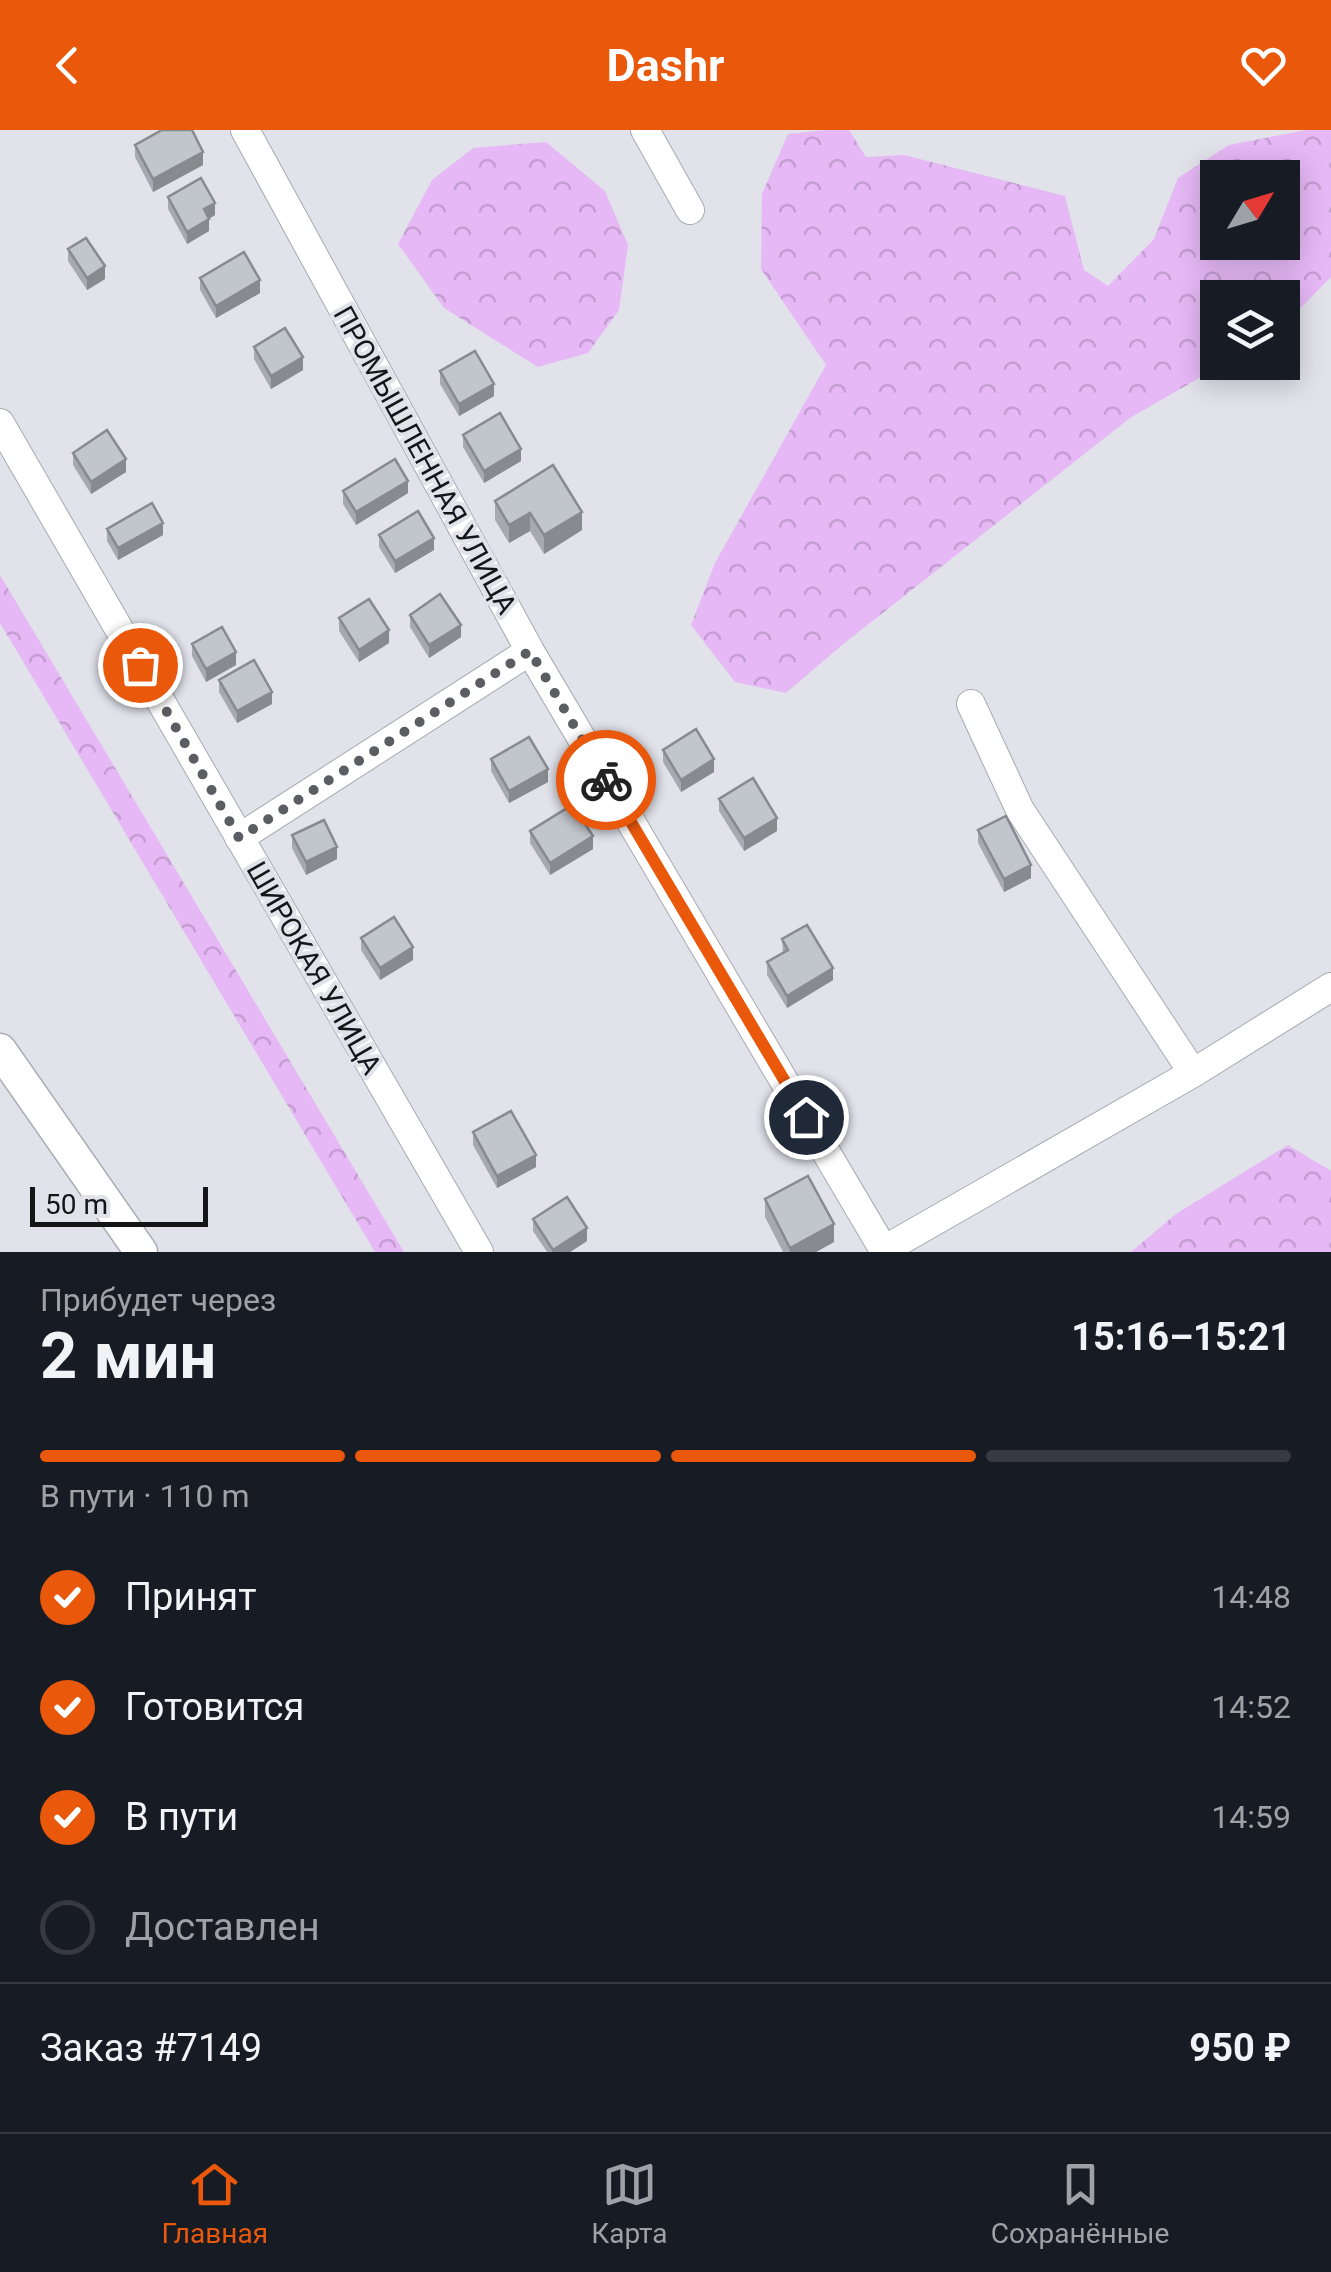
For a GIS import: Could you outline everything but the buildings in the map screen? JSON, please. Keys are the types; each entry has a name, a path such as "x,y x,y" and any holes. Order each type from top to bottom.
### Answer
{"main road":[{"path":"0,1050 141,1252"}],"street":[{"name":"ПРОМЫШЛЕННАЯ УЛИЦА","path":"245,130 530,651 885,1251"},
{"path":"645,130 690,210"},
{"name":"ШИРОКАЯ УЛИЦА","path":"0,423 479,1252"},
{"path":"239,838 530,651"},
{"path":"970,704 1020,810 1193,1072"},
{"path":"885,1251 1331,987"}],"green space":[{"path":"849,130 866,157 904,155 1065,196 1084,270 1108,286 1154,239 1178,178 1200,164 1200,260 1300,260 1300,160 1206,160 1229,145 1307,130 1331,130 1331,277 1300,309 1300,280 1200,280 1200,377 1130,418 786,693 735,682 691,625 715,563 826,365 761,269 762,194 788,134"},
{"path":"546,142 605,191 628,245 619,310 588,353 538,367 444,308 398,244 432,180 473,148"},
{"path":"0,575 404,1252 375,1252 0,623"},
{"path":"1288,1145 1331,1171 1331,1252 1131,1252 1176,1214"}],"way so far":[{"path":"140,665 239,838 530,651 606,780"}],"route":[{"path":"606,780 806,1117"}]}
